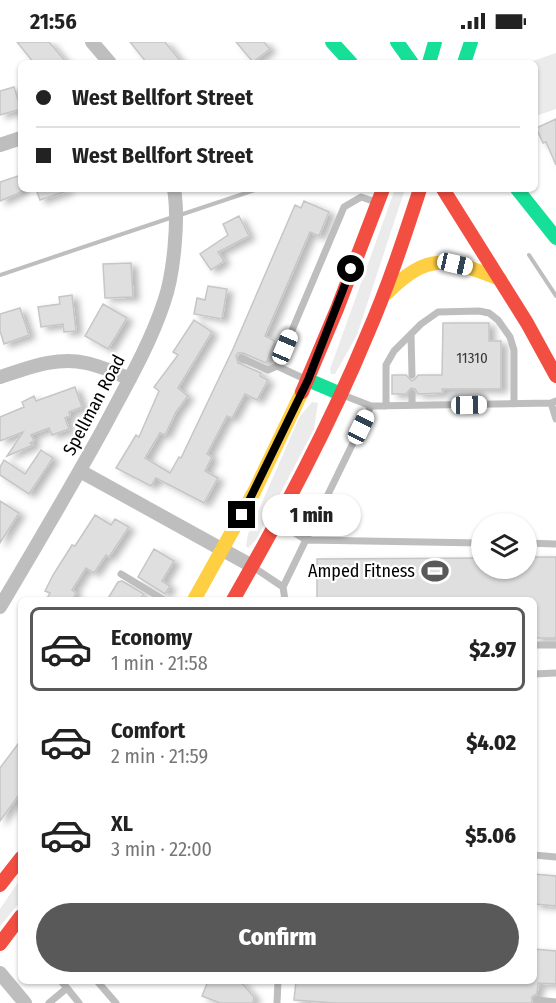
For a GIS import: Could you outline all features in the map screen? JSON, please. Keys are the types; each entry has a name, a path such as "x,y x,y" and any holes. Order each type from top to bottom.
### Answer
{"main road":[{"path":"332,42 348,60"},
{"path":"397,42 410,60"},
{"path":"430,60 435,42"},
{"path":"465,60 471,42"},
{"path":"234,597 278,522 341,394 383,297 419,192"},
{"path":"445,192 527,323 556,376"},
{"path":"519,192 556,238"},
{"path":"196,597 224,550 308,380 380,196"},
{"path":"383,297 406,274 420,265 441,260 470,267 500,279"},
{"path":"308,380 341,394"},
{"path":"0,885 18,862"},
{"path":"0,944 14,931 18,922"}],"street":[{"path":"92,42 107,60"},
{"path":"0,145 18,139"},
{"name":"Spellman Road","path":"0,607 80,471 130,378 165,301 175,234 174,192"},
{"path":"0,377 36,365 75,361 130,378"},
{"path":"80,471 252,566"},
{"path":"0,973 25,1003"}],"lane":[{"path":"240,358 268,370 277,366 344,207 361,197 380,196"},
{"path":"386,406 386,365 394,351 438,312 479,311 489,313 498,320 510,337 514,350 514,404"},
{"path":"411,334 412,375"},
{"path":"277,366 308,380"},
{"path":"341,394 371,406 554,402 556,419"},
{"path":"412,394 412,405"},
{"path":"285,597 283,587 371,406"},
{"path":"278,522 306,540 471,543"},
{"path":"537,543 556,544"},
{"path":"252,566 283,587"},
{"path":"121,574 159,597"},
{"path":"537,645 556,645"},
{"path":"537,674 556,673"},
{"path":"537,855 556,857"},
{"path":"64,984 79,1003"},
{"path":"100,984 116,1003"},
{"path":"277,1003 278,984"},
{"path":"49,1003 67,988"},
{"path":"537,1000 556,1002"}],"shaded area":[{"path":"556,53 556,109 538,115 538,60 536,60"},
{"path":"394,192 404,192 357,335 335,374 331,374 330,369"},
{"path":"312,402 318,403 314,429 256,540 248,548 246,546 248,534 300,416"},
{"path":"18,882 18,905 0,926 0,909"}],"building":[{"path":"17,42 49,42 64,60 32,60"},
{"path":"130,42 165,42 180,60 145,60"},
{"path":"236,42 264,42 270,49 256,60 251,60"},
{"path":"14,87 18,110 0,115 0,91"},
{"path":"556,119 556,165 546,142 543,143 538,127"},
{"path":"18,176 18,192 21,192 0,201 0,182"},
{"path":"37,192 64,192 40,200"},
{"path":"304,201 329,212 319,236 310,232 265,336 275,341 266,363 243,353 238,353 236,356 238,363 261,373 260,376 268,380 257,400 245,394 232,418 227,416 207,454 212,457 205,471 218,478 204,503 156,478 151,486 116,468 136,435 139,437 159,391 154,387 178,355 173,352 194,320 212,332 178,388 188,396 176,412 165,435 160,433 145,458 170,473 179,457 181,458 233,349 295,205 301,208"},
{"path":"239,216 249,236 218,252 224,261 211,270 200,254 228,235 223,224"},
{"path":"131,263 133,297 105,298 103,264"},
{"path":"208,286 227,289 222,319 194,314 197,298 205,300"},
{"path":"72,295 76,331 64,332 63,324 41,327 38,307 60,304 59,297"},
{"path":"103,304 127,318 108,349 85,336"},
{"path":"20,308 29,335 4,344 0,331 0,314"},
{"path":"443,323 489,323 489,341 501,341 501,389 442,389 443,393 418,394 415,389 411,388 406,394 392,394 392,375 406,375 412,381 418,375 442,375"},
{"path":"75,387 82,407 69,412 70,416 65,418 69,429 52,435 49,428 31,435 34,441 30,443 33,445 7,456 23,432 0,441 0,417 24,407 22,402 34,396 36,401"},
{"path":"41,450 53,458 29,494 0,475 0,467 4,460 25,474"},
{"path":"0,501 19,513 0,543"},
{"path":"95,515 111,525 115,519 129,527 109,557 106,555 94,573 86,568 72,590 76,593 74,597 48,597 50,593 45,591 53,575 72,545 75,546"},
{"path":"154,549 174,561 162,581 170,586 165,594 138,577"},
{"path":"537,557 556,557 556,638 537,638 537,597 317,597 317,559 471,558 471,579 537,579"},
{"path":"122,581 144,594 142,597 109,597 118,582"},
{"path":"18,744 18,796 0,821 0,768"},
{"path":"537,874 556,876 556,906 537,904"},
{"path":"537,949 556,951 556,984 538,983 537,994 532,997 532,1003 335,1003 294,1000 296,984 537,984"},
{"path":"207,984 243,984 254,997 253,1003 220,1003 202,996"}],"waterway":[{"path":"180,215 249,192"},
{"path":"0,275 173,217"},
{"path":"529,255 556,296"}],"traffic: fast":[{"path":"332,42 348,60"},
{"path":"397,42 410,60"},
{"path":"430,60 435,42"},
{"path":"465,60 471,42"},
{"path":"519,192 556,238"},
{"path":"308,380 341,394"}],"traffic: slow":[{"path":"387,293 415,270 440,263 466,267 500,279"},
{"path":"196,597 254,492 302,392"}],"traffic: jam":[{"path":"302,392 382,192"},
{"path":"235,597 304,470 337,403 389,281 419,192"},
{"path":"445,192 527,323 556,376"},
{"path":"0,885 18,862"},
{"path":"0,944 18,920"}],"place":[{"name":"Amped Fitness","path":"435,571"}],"route":[{"path":"242,515 308,380 351,269"}]}
